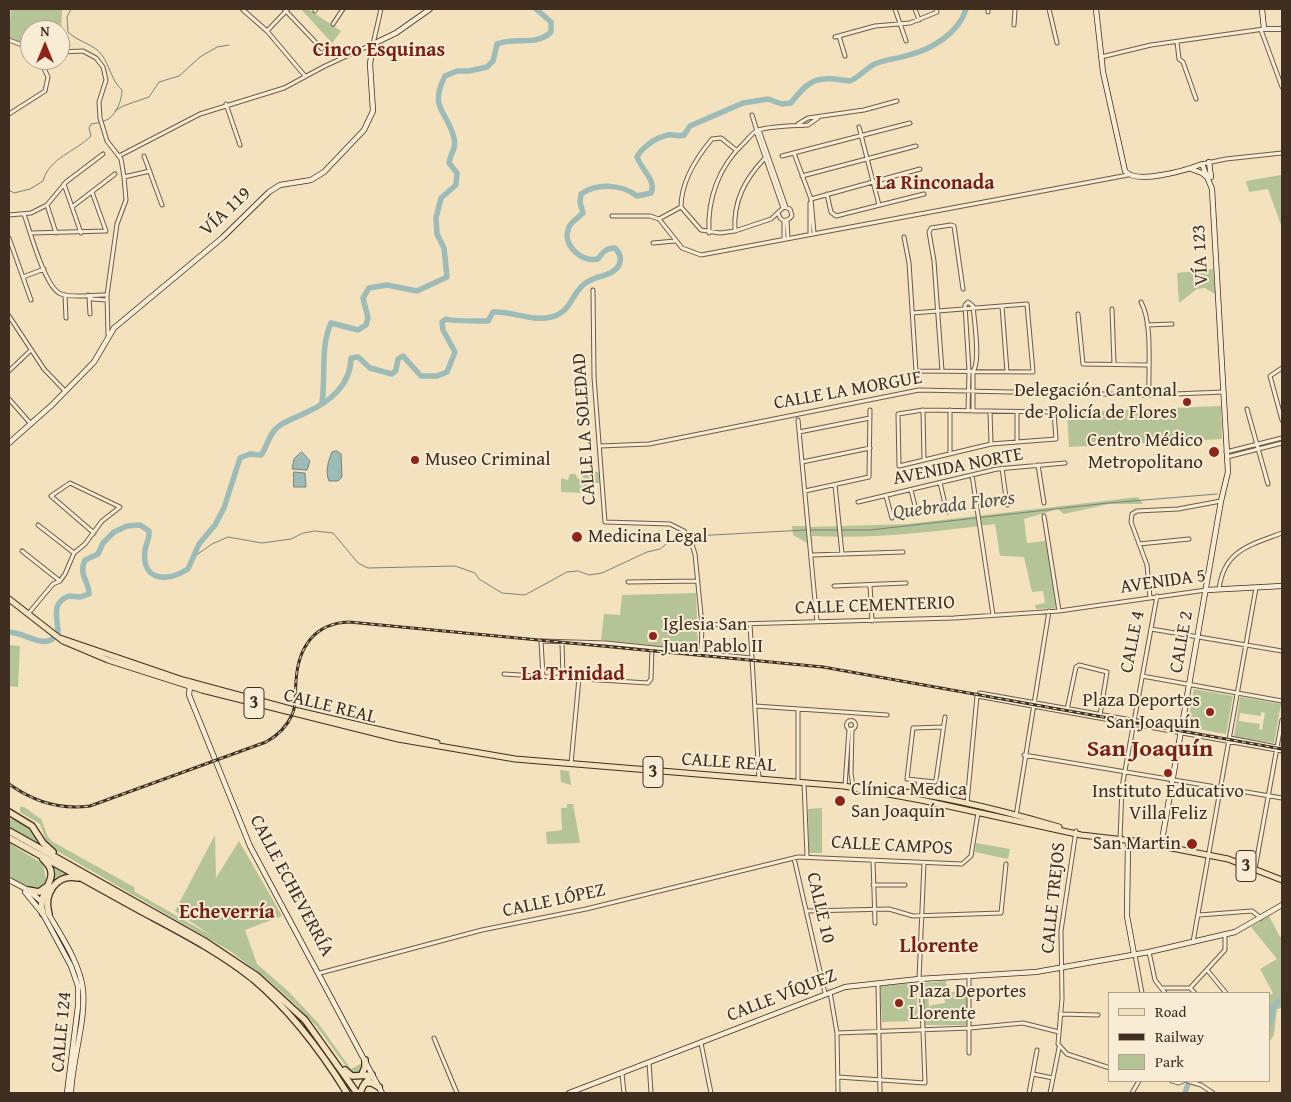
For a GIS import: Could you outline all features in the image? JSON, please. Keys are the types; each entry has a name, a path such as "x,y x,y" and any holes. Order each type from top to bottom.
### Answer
{"highway":[{"path":"9,812 32,826 49,850 108,890"},
{"path":"9,831 203,945 253,979 300,1027 347,1093"},
{"path":"9,838 108,890 238,963 292,1006 348,1073 355,1076 362,1074 372,1075"},
{"path":"9,838 45,861 51,873 46,914"},
{"path":"26,891 39,892 61,880 71,877 79,878 108,890"},
{"path":"41,899 50,887"},
{"path":"26,891 41,899 46,914"},
{"path":"323,1043 358,1093 372,1075"},
{"path":"362,1074 365,1060"},
{"path":"366,1083 379,1086"}],"main road":[{"path":"373,44 396,33 430,9"},
{"path":"1096,9 1101,57 1121,154 1128,175 1134,178 1148,177 1202,164"},
{"path":"1262,9 1263,30 1282,29"},
{"name":"VÍA 119","path":"9,443 31,424 98,356 108,336 154,293 222,238 269,192 280,185 311,180 324,172 364,130 373,111 370,64 373,44"},
{"path":"1209,162 1212,183"},
{"name":"VÍA 123","path":"1202,164 1212,183 1228,474 1221,502 1207,590"},
{"path":"1190,168 1202,172 1212,183"},
{"name":"AVENIDA 5","path":"1207,590 1282,586"},
{"name":"CALLE 2","path":"1161,846 1207,590"},
{"name":"CALLE REAL","path":"9,599 49,632 69,645 108,660 190,686 398,739 515,759 845,786 918,794 967,804 1075,832"},
{"name":"CALLE REAL","path":"60,638 183,680 413,737 454,749"},
{"path":"101,651 108,660 126,661"},
{"path":"183,680 190,686 256,699"},
{"name":"CALLE ECHEVERRÍA","path":"190,686 189,695 250,846 320,973 382,1093"},
{"path":"387,731 398,739 413,737"},
{"name":"CALLE REAL","path":"854,787 1035,825 1209,855 1282,880"},
{"path":"947,806 967,804 978,812 980,810 997,812"},
{"path":"1003,818 1016,816 1035,825"},
{"path":"1128,840 1127,916 1134,954"},
{"name":"CALLE 124","path":"9,882 26,891 46,914 76,968 82,989 83,1010 69,1093"},
{"name":"CALLE VÍQUEZ","path":"569,1093 845,986 1061,968 1149,952 1225,936 1282,905"}],"street":[{"path":"242,9 267,31 305,76"},
{"path":"333,24 343,9"},
{"path":"119,156 200,114 226,104 274,91 373,44 379,9"},
{"path":"895,9 906,40"},
{"path":"915,9 919,20"},
{"path":"1014,25 1015,9"},
{"path":"1049,9 1056,43"},
{"path":"267,31 287,10 322,48"},
{"path":"845,56 837,36 875,26 901,24 919,20 937,10"},
{"path":"1101,57 1151,45 1263,30 1282,87"},
{"path":"1177,42 1179,59 1183,62 1196,99"},
{"path":"70,52 83,52 92,56 101,64 106,78 99,102 101,123 109,144 119,156 124,177 126,200 116,231 107,297 108,336"},
{"path":"9,114 45,91 48,77 45,70"},
{"path":"798,124 808,118 818,118 897,101"},
{"path":"226,104 240,145"},
{"path":"752,115 784,207"},
{"path":"709,233 709,212 715,186 725,165 736,150 757,131 798,124 811,125 818,118"},
{"path":"782,156 910,123"},
{"path":"859,128 878,205"},
{"path":"750,138 760,137 770,129"},
{"path":"760,137 768,168 784,207 792,213 784,220 771,219"},
{"path":"736,150 721,138 712,139 690,171 683,188 681,207 695,225 709,233 735,231 771,219 784,207"},
{"path":"802,176 916,146"},
{"path":"794,153 811,200 812,233"},
{"path":"1202,164 1282,153"},
{"path":"9,215 37,211 47,205 64,184 103,154"},
{"path":"144,156 162,205"},
{"path":"735,231 737,202 741,192 765,158"},
{"path":"758,166 768,168"},
{"path":"811,200 920,169"},
{"path":"124,177 150,171"},
{"path":"72,207 115,174"},
{"path":"612,216 650,216 659,219 682,248 700,255 1128,175"},
{"path":"64,184 81,233"},
{"path":"31,233 106,231 92,192"},
{"path":"827,194 831,212 834,216 924,194"},
{"path":"47,205 56,233"},
{"path":"659,219 681,207"},
{"path":"778,213 784,220 786,238"},
{"path":"24,214 52,287 65,295 107,297"},
{"path":"942,371 934,261 929,231 933,228 954,226 963,289"},
{"path":"904,237 909,262 912,313 916,371 1033,372 1027,304 912,313"},
{"path":"9,238 31,300"},
{"path":"653,244 676,241"},
{"path":"23,277 44,269"},
{"name":"CALLE LA SOLEDAD","path":"593,290 593,338 605,522 670,524 684,531 693,543 702,625 701,653"},
{"path":"65,295 66,318"},
{"path":"89,296 90,314"},
{"path":"968,411 969,370 965,309 965,303 968,302 972,303 973,309 976,351 976,368 973,371 973,411"},
{"path":"1141,302 1146,312 1149,394"},
{"path":"1002,306 1006,372"},
{"path":"1112,309 1114,364"},
{"path":"1078,314 1083,364 1148,365"},
{"path":"9,316 31,350 64,391"},
{"path":"1147,325 1172,324"},
{"path":"9,371 31,350"},
{"path":"1282,368 1270,376 1282,420"},
{"name":"CALLE LA MORGUE","path":"600,446 649,444 906,392 973,391 1149,394 1224,392"},
{"path":"9,399 31,424"},
{"path":"1278,406 1282,403"},
{"path":"1247,409 1268,484"},
{"path":"805,491 870,477 870,410"},
{"path":"923,410 924,460"},
{"path":"923,410 968,411 1055,413 1056,439 991,444 899,466 898,413 923,410"},
{"path":"950,410 950,454"},
{"path":"990,411 991,444"},
{"path":"1017,412 1017,442"},
{"path":"799,432 870,418"},
{"path":"798,420 817,622"},
{"path":"1226,455 1282,438"},
{"path":"1226,455 1282,443"},
{"path":"802,462 870,448"},
{"name":"AVENIDA NORTE","path":"858,502 1002,468 1064,463"},
{"path":"1038,466 1044,503"},
{"path":"1002,468 1008,505"},
{"path":"972,475 993,615"},
{"path":"28,614 53,584 60,581 74,553 94,533 102,521 120,507 70,483 51,496 94,533"},
{"path":"940,483 947,512"},
{"path":"835,485 842,554"},
{"path":"911,490 917,514"},
{"path":"886,496 892,518"},
{"path":"1150,598 1147,565 1131,519 1134,512 1178,509 1221,502"},
{"path":"1044,516 1059,611"},
{"path":"38,526 74,553"},
{"path":"1219,589 1223,572 1236,552 1282,533"},
{"path":"1139,544 1188,539"},
{"path":"22,551 60,581"},
{"path":"812,555 903,552"},
{"path":"628,582 698,581"},
{"path":"834,586 906,583"},
{"path":"870,585 872,621"},
{"path":"1193,942 1256,587"},
{"name":"AVENIDA 5","path":"1049,612 1207,590"},
{"name":"CALLE 4","path":"1120,839 1121,794 1157,596"},
{"path":"1016,816 1024,754 1049,612"},
{"name":"CALLE CEMENTERIO","path":"702,625 872,621 1049,612"},
{"path":"750,624 759,780"},
{"path":"1151,629 1282,651"},
{"path":"543,676 541,641 562,643 587,642 751,658"},
{"path":"562,643 563,677"},
{"path":"504,674 648,683 651,679 652,648"},
{"path":"1067,710 1076,667 1079,665 1106,672 1099,716"},
{"path":"1142,676 1282,701"},
{"path":"572,765 579,678"},
{"path":"977,696 980,693 1133,723 1282,749"},
{"path":"977,696 1033,704"},
{"path":"967,804 977,696"},
{"path":"754,706 887,715"},
{"path":"798,709 801,783 807,856"},
{"path":"943,728 913,728 906,776 908,780 933,783 936,780 945,717"},
{"path":"1256,870 1282,720"},
{"path":"845,786 849,772 851,729"},
{"path":"1024,754 1282,798"},
{"path":"849,772 854,787"},
{"path":"918,794 921,781"},
{"name":"CALLE CAMPOS","path":"794,858 807,856 959,864 968,860 972,851 978,812"},
{"name":"CALLE TREJOS","path":"1050,1093 1059,1048 1063,906 1075,832"},
{"name":"CALLE LÓPEZ","path":"320,973 482,930 586,909 794,858"},
{"name":"CALLE 10","path":"794,858 837,1033 838,1093"},
{"path":"873,860 875,923"},
{"path":"838,1077 925,1083 920,979 924,863"},
{"path":"807,911 894,909 910,915 1001,913 1006,864"},
{"path":"874,885 905,884"},
{"path":"1199,915 1252,912 1261,918"},
{"path":"1163,988 1190,988 1208,971 1225,950 1225,936"},
{"path":"1149,952 1155,980 1165,992"},
{"path":"1134,954 1142,992"},
{"path":"1208,971 1225,992"},
{"path":"969,976 969,1054"},
{"path":"878,983 882,1079 880,1093"},
{"path":"1190,988 1194,992"},
{"path":"1060,1014 1098,1015"},
{"path":"837,1033 970,1028 1023,1023 1059,1032"},
{"path":"434,1038 457,1093"},
{"path":"700,1042 711,1093"},
{"path":"1059,1048 1067,1054 1108,1067"},
{"path":"1029,1093 1037,1050"},
{"path":"649,1062 651,1093"},
{"path":"622,1074 624,1093"},
{"path":"1033,1074 1053,1078"},
{"path":"1132,1093 1138,1082"},
{"path":"1191,1082 1213,1093"}],"green space":[{"path":"11,9 62,9 62,20 20,20 20,42 9,38"},
{"path":"301,9 308,9 341,31 332,43"},
{"path":"1281,175 1281,225 1268,189 1249,192 1246,181"},
{"path":"1213,269 1215,294 1205,288 1197,289 1179,303 1177,273"},
{"path":"1221,406 1222,439 1069,447 1067,412"},
{"path":"585,472 599,472 600,483 590,483 589,493 561,492 561,478 568,480 570,474 576,474 577,478 580,479"},
{"path":"1138,497 1143,504 1109,504 1064,514 1058,509 1024,519 1027,543 1046,541 1056,608 1036,609 1035,605 1045,603 1043,591 1032,592 1024,557 1000,556 995,524 927,532 858,537 812,536 811,527 908,524"},
{"path":"792,526 806,526 809,544 793,535"},
{"path":"696,593 698,650 601,640 604,614 620,615 622,595","holes":["648,630 657,630 657,642 648,642"]},
{"path":"9,645 20,646 18,687 9,686"},
{"name":"Plaza Deportes San Joaquín","path":"1194,689 1233,696 1226,734 1187,727"},
{"path":"1240,697 1281,704 1274,743 1234,737","holes":["1261,712 1265,713 1262,730 1259,729 1260,724 1239,721 1240,713 1261,716"]},
{"path":"560,770 569,771 571,785 561,782"},
{"path":"567,804 573,804 580,843 547,844 546,832 562,830 561,808 567,808"},
{"path":"20,807 24,807 41,819 48,837 53,842 134,887 135,892 212,936 175,911 215,835 216,878 239,841 282,916 245,930 257,964 289,992 318,1023 351,1069 362,1063 360,1072 351,1073 317,1027 266,978 230,951 52,848 46,840 40,824 20,812"},
{"path":"822,808 822,853 809,853 808,809"},
{"path":"14,818 32,829 39,841 37,844 9,829 9,820"},
{"path":"9,843 43,864 45,884 36,891 9,880"},
{"path":"976,843 1010,849 1008,859 975,852"},
{"path":"49,861 74,875 51,885"},
{"path":"1269,916 1280,937 1282,936 1282,1008 1277,1009 1274,1035 1271,1040 1271,994 1273,993 1260,969 1277,959 1251,927"},
{"path":"946,981 948,999 950,999 950,992 968,992 967,1025 925,1025 924,983","holes":["930,994 930,997 944,996 945,1003 931,1005 929,1008 928,995"]},
{"name":"Plaza Deportes Llorente","path":"916,983 918,1021 882,1022 880,986"}],"water":[{"path":"337,451 341,454 342,477 338,481 329,481 327,474 328,463 332,452"},
{"path":"302,452 310,461 307,470 292,469 294,459"},
{"path":"294,472 305,473 306,487 294,487"}],"waterway":[{"path":"9,190 14,193 30,189 43,181 46,173 57,161 91,136 89,128 91,124 108,119 115,113 121,99 122,90 115,82 99,51 68,32 67,17 71,9"},
{"path":"322,402 324,352 331,323 358,330 366,325 368,318 363,298 369,288 387,285 417,291 447,277 444,248 437,234 436,218 441,198 456,185 457,173 449,163 455,142 439,103 440,87 445,76 457,71 469,71 487,67 493,61 497,44 539,39 551,32 551,22 536,9"},
{"path":"9,632 42,641 48,641 53,638 58,633 56,612 59,603 69,596 80,597 89,594 83,574 85,560 98,554 103,543 114,532 127,526 140,525 149,531 145,561 147,568 152,574 165,577 188,569 199,544 215,525 224,508 240,458 250,454 261,455 275,429 324,403 338,391 347,376 351,358 358,357 370,368 392,374 396,370 398,359 403,356 421,376 437,376 447,372 455,352 443,330 442,322 446,319 488,321 493,312 544,318 563,312 583,285 592,279 612,272 619,265 620,261 619,254 615,248 605,251 598,259 592,259 579,255 570,246 567,233 569,227 583,213 580,202 581,194 587,190 609,186 624,189 637,196 651,193 652,184 637,157 650,143 668,135 684,135 690,126 743,103 768,99 782,104 791,103 804,88 816,80 850,81 875,64 927,49 951,33 966,9"},
{"path":"115,111 123,106 149,97 159,82 179,76 200,57 217,47 229,45"},
{"name":"Quebrada Flores","path":"810,530 870,530 1108,503 1217,494"},
{"name":"Quebrada Flores","path":"693,536 806,530"},
{"name":"Quebrada Flores","path":"195,556 212,544 228,537 262,543 291,539 303,533 315,531 333,533 358,563 368,568 455,566 475,573 479,579 502,593 525,595 567,572 578,571 589,575 602,573 647,552 660,549 670,541 685,538"},
{"path":"1271,1018 1274,1007 1282,999"},
{"path":"1185,1093 1189,1082"}],"railway":[{"path":"9,784 28,796 58,806 90,806 266,742 281,731 294,711 297,669 304,648 317,632 337,623 349,622 823,667 1282,749"}],"place":[{"name":"Delegación Cantonal de Policía de Flores","path":"1187,402"},
{"name":"Centro Médico Metropolitano","path":"1214,452"},
{"name":"Museo Criminal","path":"415,460"},
{"name":"Medicina Legal","path":"577,537"},
{"name":"Iglesia San Juan Pablo II","path":"653,636"},
{"name":"Plaza Deportes San Joaquín","path":"1210,712"},
{"name":"Instituto Educativo Villa Feliz","path":"1168,773"},
{"name":"Clínica Medica San Joaquín","path":"840,801"},
{"name":"San Martin","path":"1192,844"},
{"name":"Plaza Deportes Llorente","path":"899,1003"}],"district":[{"name":"Cinco Esquinas","path":"379,51"},
{"name":"La Rinconada","path":"935,184"},
{"name":"La Trinidad","path":"573,675"},
{"name":"San Joaquín","path":"1150,750"},
{"name":"Echeverría","path":"227,913"},
{"name":"Llorente","path":"939,947"}]}
